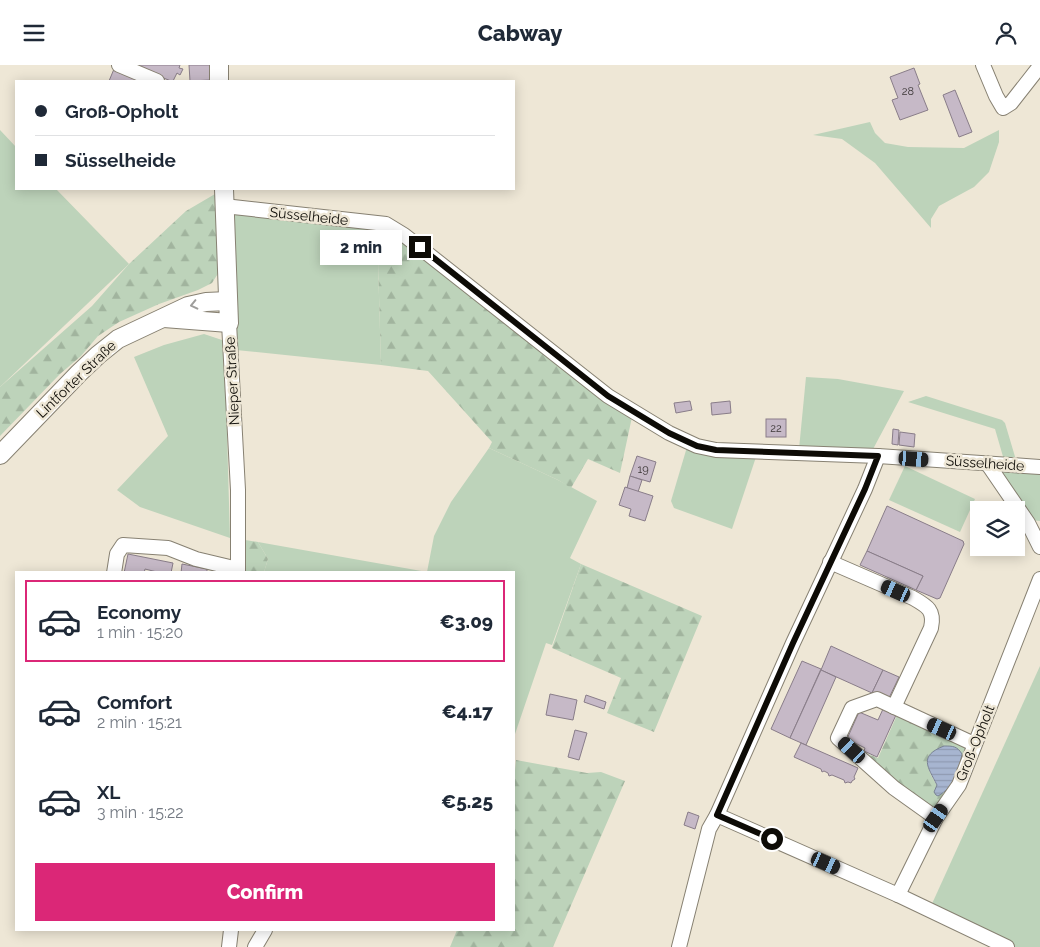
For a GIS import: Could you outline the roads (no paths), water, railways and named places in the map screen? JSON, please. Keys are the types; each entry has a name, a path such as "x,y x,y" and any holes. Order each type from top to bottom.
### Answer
{"main road":[{"path":"219,65 220,80"},
{"name":"Nieper Straße","path":"223,193 229,323"},
{"name":"Lintforter Straße","path":"0,455 98,355 118,339 188,306 228,301"},
{"name":"Lintforter Straße","path":"163,318 229,323"}],"street":[{"path":"119,65 155,80"},
{"path":"983,65 1003,108 1011,103 1040,66"},
{"name":"Süsselheide","path":"223,193 386,224 404,235 608,396 669,433 697,446 716,450 878,456 1040,467"},
{"name":"Nieper Straße","path":"229,323 238,490 238,571"},
{"path":"679,947 709,829 717,815 830,561 865,489 878,456"},
{"path":"987,463 1028,523 1040,547"},
{"path":"114,571 117,554 123,545 168,548 196,559 238,571"},
{"path":"830,561 925,605 931,612 933,619 931,628 894,707"},
{"name":"Groß-Opholt","path":"898,895 936,818 959,785 1040,579"},
{"path":"936,818 894,788 838,738 852,708 877,699 974,743"},
{"path":"717,815 898,895 1007,947"},
{"path":"229,947 230,931"},
{"path":"255,947 264,931"}],"water":[{"path":"944,746 954,747 962,754 952,783 938,796 934,792 937,785 927,763 931,754"}]}
